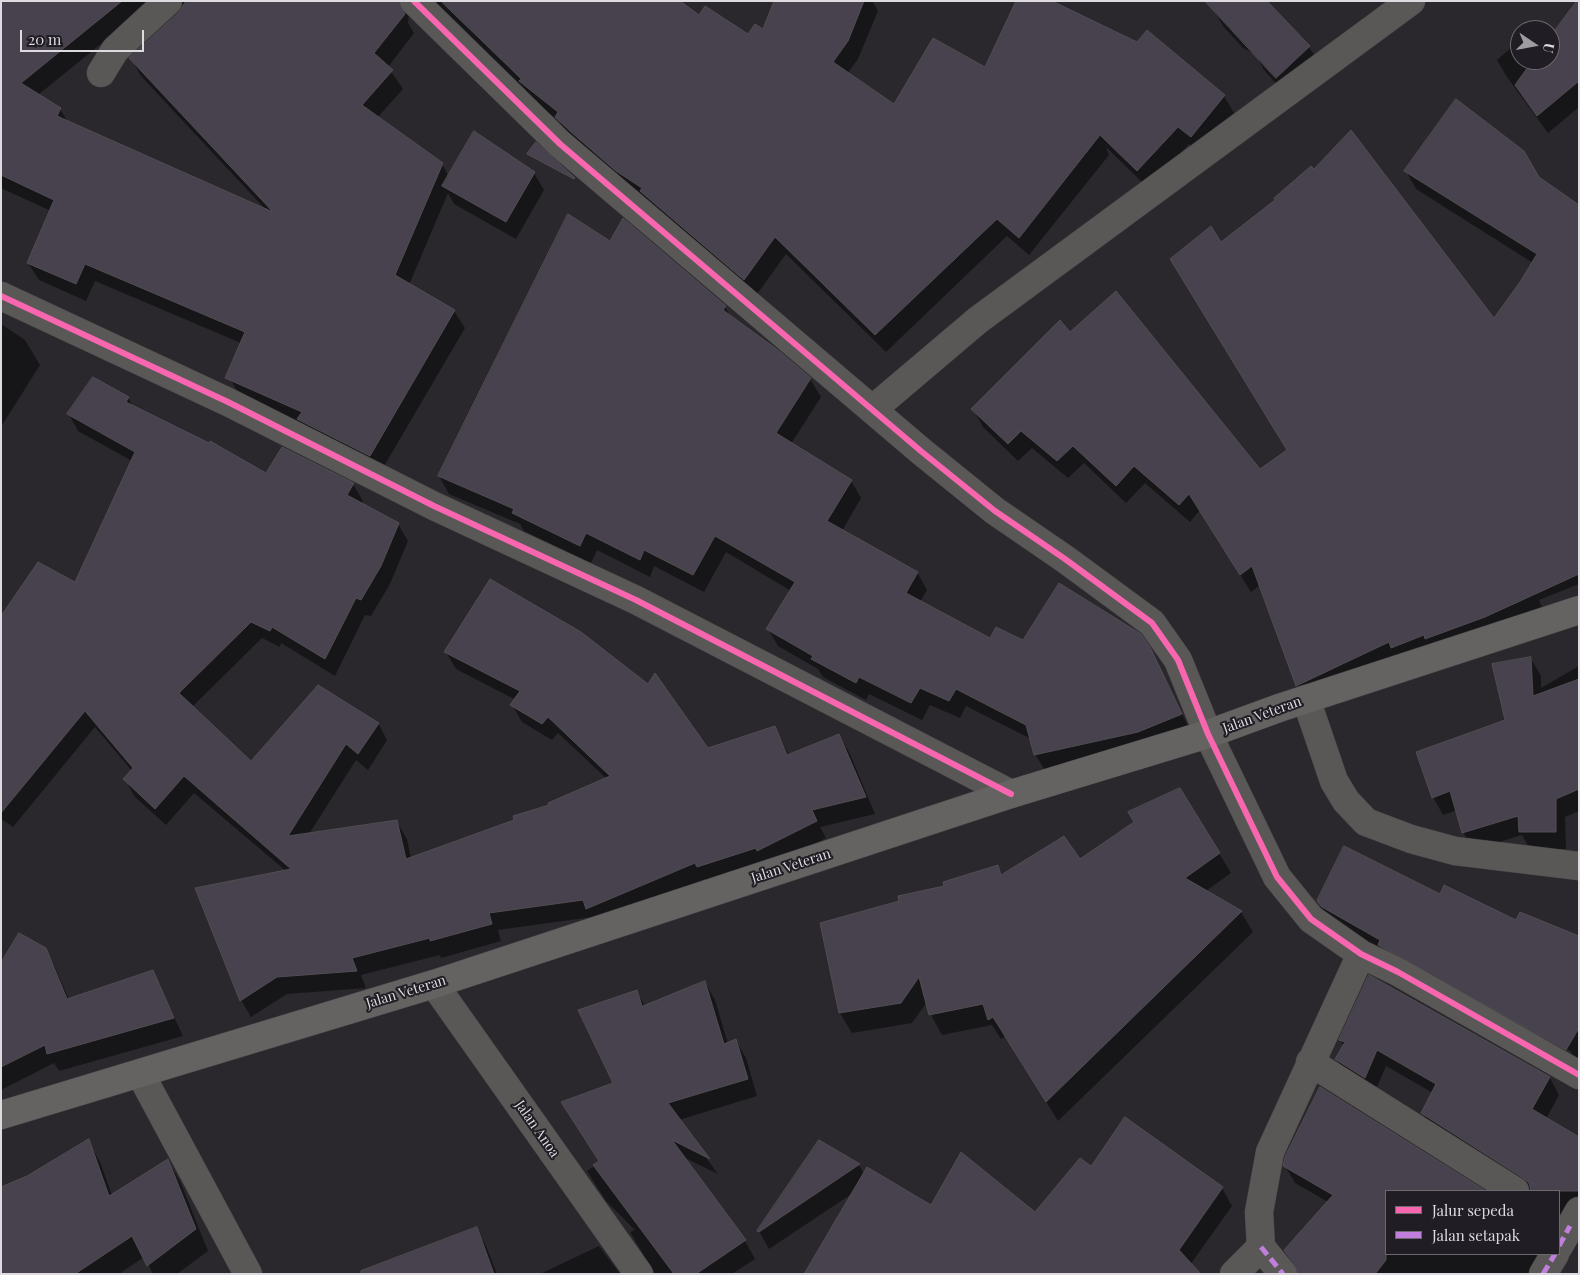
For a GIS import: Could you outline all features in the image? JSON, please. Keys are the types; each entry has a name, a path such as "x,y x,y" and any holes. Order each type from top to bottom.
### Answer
{"main road":[{"name":"Jalan Veteran","path":"1,1115 434,984 1010,794 1208,734 1279,708 1579,610"}],"street":[{"path":"101,73 115,50 168,1"},
{"path":"414,1 560,144 922,452 995,511 1074,565 1152,623 1178,660 1208,734 1277,877 1311,920 1361,954 1398,972 1579,1075"},
{"path":"873,409 978,320 1411,1"},
{"path":"1,296 228,402 434,506 636,600 1010,794"},
{"path":"1306,699 1334,781 1346,801 1366,822 1411,839 1455,851 1579,866"},
{"path":"1282,1274 1261,1246 1259,1212 1270,1152 1361,954"},
{"name":"Jalan Anoa","path":"434,984 640,1274"},
{"path":"1310,1062 1513,1190"},
{"path":"140,1073 248,1274"},
{"path":"1234,1274 1261,1246"},
{"path":"1543,1274 1553,1255"}],"building":[{"path":"1,1 122,1 21,83 61,108 57,116 273,212 129,58 179,12 186,1 399,1 405,14 374,53 393,70 362,105 443,163 395,275 455,310 370,456 297,419 302,412 225,378 245,332 85,264 76,284 27,263 54,200 1,175"},
{"path":"441,1 680,1 699,15 705,6 748,34 755,24 763,29 774,1 864,1 848,41 833,62 894,104 933,38 985,67 1016,1 1052,1 1137,42 1147,30 1225,95 1191,137 1178,127 1137,171 1100,135 1019,238 997,219 875,335 775,237 744,280 640,191 642,188 616,171 571,132 555,117 558,112 519,81 521,79"},
{"path":"1205,1 1267,1 1310,46 1276,78"},
{"path":"1577,1 1579,1 1579,81 1537,116 1515,85 1526,70 1560,70 1560,24"},
{"path":"1456,99 1524,151 1539,177 1579,205 1579,574 1485,617 1425,639 1424,635 1391,648 1389,642 1296,686 1252,566 1240,575 1189,494 1179,505 1134,466 1116,486 1073,446 1057,461 1021,431 1008,444 971,409 1060,320 1070,332 1116,291 1260,469 1287,450 1170,259 1211,226 1221,242 1275,200 1274,198 1311,166 1314,169 1351,130 1494,318 1520,282 1537,254 1404,171"},
{"path":"474,131 535,172 506,222 442,186"},
{"path":"536,142 575,178 527,154"},
{"path":"568,214 610,241 623,218 726,306 723,310 778,350 811,378 776,433 852,480 827,521 918,572 906,593 990,638 996,627 1023,640 1059,583 1141,634 1150,647 1182,714 1138,732 1034,755 1026,725 956,689 949,701 920,688 911,703 859,677 856,683 811,659 813,656 766,629 795,582 715,536 693,575 644,550 640,560 586,533 580,546 512,513 514,509 438,476"},
{"path":"93,377 129,397 126,402 209,443 210,441 266,473 282,447 354,483 347,495 399,523 381,566 361,600 356,598 325,659 272,627 270,631 251,622 179,693 251,761 318,685 379,723 358,754 346,744 288,836 397,820 406,859 514,820 513,816 549,805 548,803 610,776 548,717 542,724 510,705 520,691 444,652 490,579 581,632 648,684 655,673 708,748 775,726 787,755 839,734 866,797 812,810 817,821 757,851 756,848 697,867 695,863 586,909 583,900 489,913 492,924 430,941 430,938 352,958 357,971 277,977 240,1001 195,888 291,869 184,776 155,809 123,779 133,768 85,711 1,813 1,616 38,562 75,582 135,452 67,414"},
{"path":"1531,657 1533,696 1579,679 1579,789 1556,799 1556,832 1519,832 1518,816 1462,833 1450,791 1432,798 1416,752 1505,720 1492,664"},
{"path":"1180,788 1220,853 1185,878 1242,911 1046,1102 993,1017 988,1020 983,1004 929,1015 919,977 901,1003 839,1013 820,923 899,901 898,896 944,886 943,882 998,865 1001,875 1064,836 1080,859 1134,822 1128,812"},
{"path":"1344,846 1440,894 1444,885 1516,920 1520,912 1579,936 1579,1028 1566,1050 1378,945 1380,940 1322,907 1317,901"},
{"path":"19,933 46,948 67,999 153,970 174,1018 47,1054 45,1045 1,1067 1,963"},
{"path":"1369,975 1550,1077 1532,1109 1579,1137 1579,1191 1531,1190 1529,1183 1523,1178 1421,1113 1436,1084 1377,1050 1365,1078 1335,1059 1345,1042 1339,1040"},
{"path":"705,981 724,1044 736,1039 748,1079 668,1103 710,1159 672,1140 746,1240 696,1274 674,1274 593,1165 599,1161 561,1102 613,1083 578,1010 637,990 642,1006"},
{"path":"1320,1087 1484,1190 1385,1190 1386,1260 1375,1274 1298,1274 1295,1265 1284,1250 1333,1195 1283,1166 1285,1157"},
{"path":"1125,1117 1223,1187 1179,1250 1201,1274 804,1274 867,1167 931,1205 961,1152 1035,1212 1080,1158 1091,1166"},
{"path":"89,1139 109,1196 168,1159 196,1229 147,1266 132,1236 75,1274 1,1274 1,1187 27,1176"},
{"path":"819,1140 860,1164 759,1232 757,1231"},
{"path":"477,1227 494,1274 361,1274 361,1271"}],"marked path":[{"path":"1560,1244 1570,1226"},
{"path":"1261,1247 1283,1274"},
{"path":"1543,1274 1554,1255"}],"cycle path":[{"path":"414,1 560,144 922,452 995,511 1065,559 1152,623 1178,660 1208,734 1277,877 1311,919 1361,954 1398,972 1579,1075"},
{"path":"1,296 228,402 434,506 636,600 1011,794"}]}
